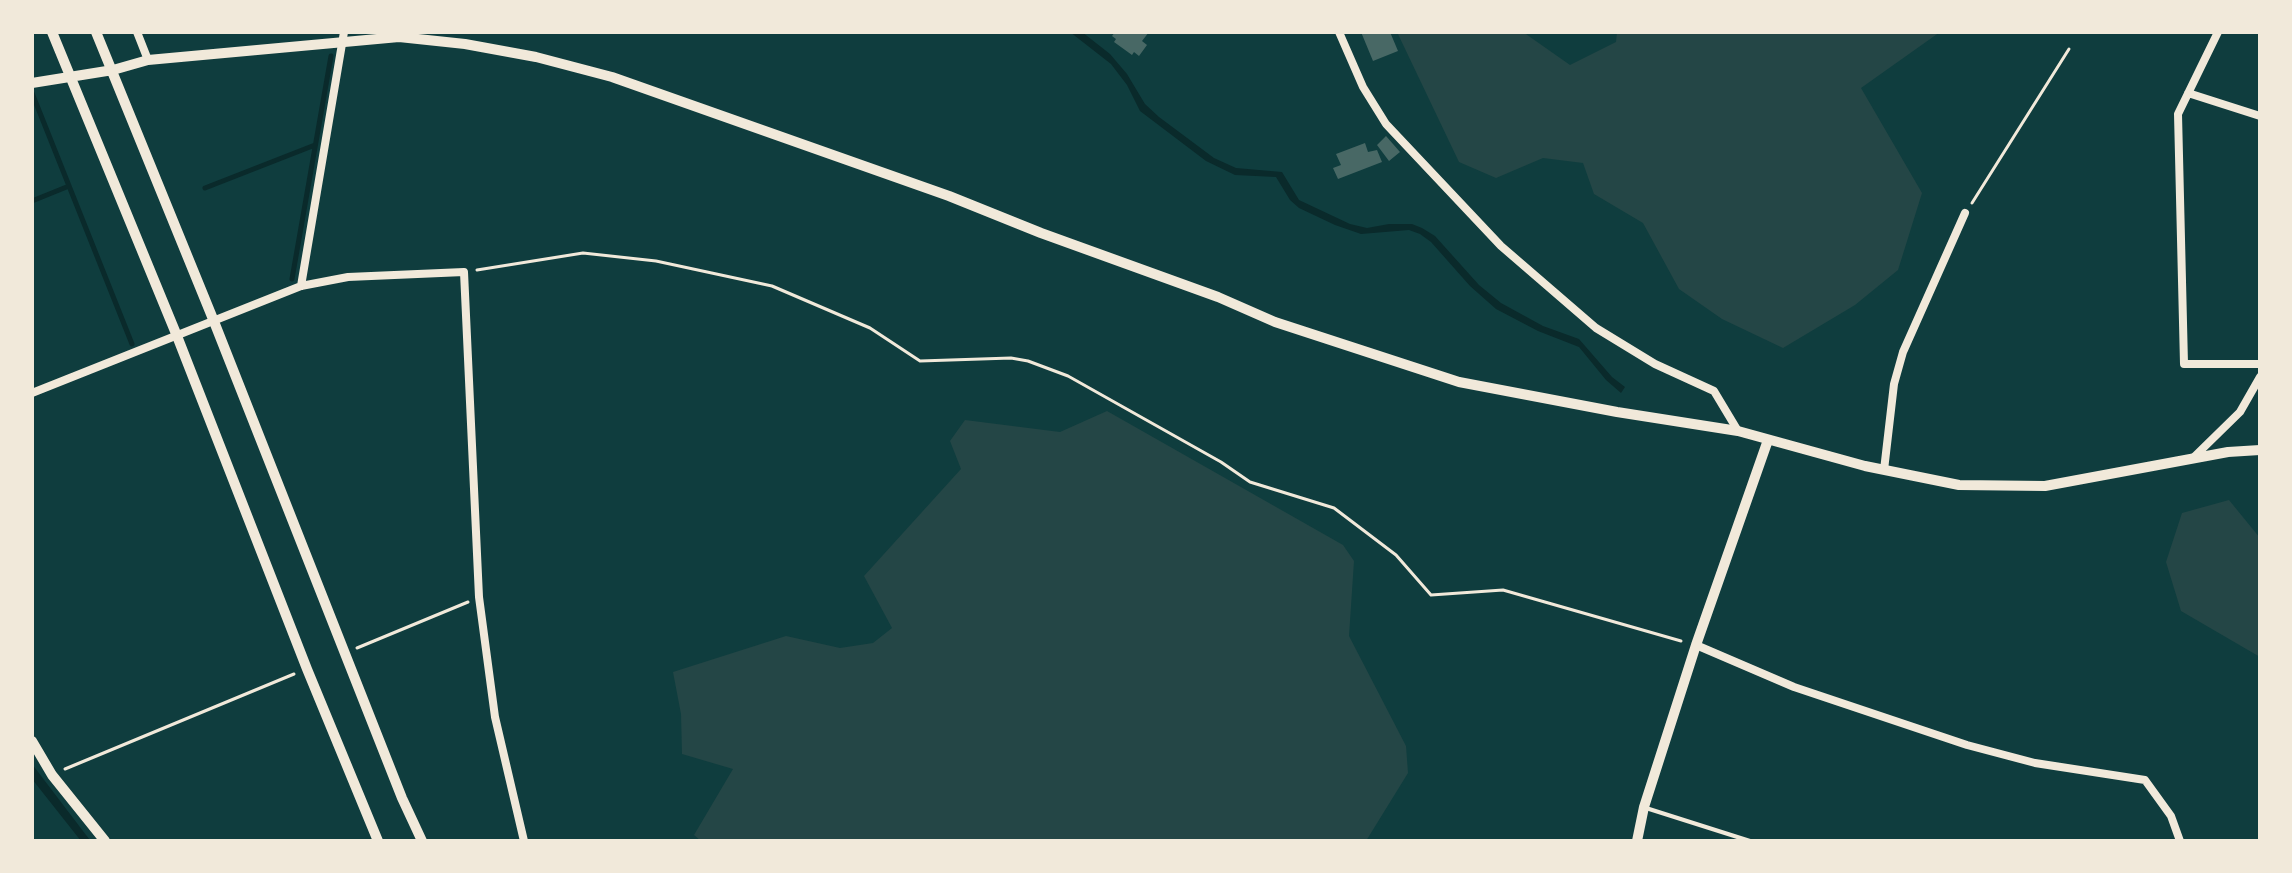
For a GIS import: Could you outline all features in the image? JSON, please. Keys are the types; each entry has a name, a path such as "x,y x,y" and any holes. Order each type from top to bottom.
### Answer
{"street":[{"path":"52,32 378,841"},
{"path":"96,32 402,798 422,841"},
{"path":"137,32 148,60"},
{"path":"1339,32 1363,87 1386,124 1501,246 1596,328 1655,364 1714,391 1738,431"},
{"path":"2218,32 2178,114 2184,364 2260,364"},
{"path":"32,83 113,70 148,60 342,38 399,37 465,44 536,57 612,77 949,196 1218,297 1275,322 1459,382 1738,431 1884,470 1959,485 2045,486 2228,452 2260,450"},
{"path":"301,286 342,38"},
{"path":"2188,93 2260,116"},
{"path":"1884,470 1894,384 1903,352 1965,213"},
{"path":"32,393 301,286 348,277 464,272 479,597 495,717 524,841"},
{"path":"2193,458 2240,412 2260,377"},
{"path":"1637,841 1644,807 1696,645 1768,440"},
{"path":"1696,645 1794,687 1967,745 2035,763 2145,780 2171,816 2180,841"},
{"path":"32,741 52,775 105,841"}],"lane":[{"path":"1644,807 1750,841"}],"path":[{"path":"1965,213 2069,49"},
{"path":"464,272 583,253 656,261 772,286 870,328 920,361 1011,358 1028,361 1068,376 1221,462 1250,482 1334,508 1396,555 1431,595 1503,590 1696,645"},
{"path":"345,653 479,597"},
{"path":"52,775 307,669"}],"shaded area":[{"path":"1070,32 1082,32 1110,54 1127,74 1145,104 1214,158 1236,168 1282,172 1299,200 1350,224 1367,228 1412,224 1422,228 1435,236 1479,285 1501,303 1543,326 1579,339 1612,377 1625,387 1621,393 1579,347 1538,331 1496,309 1420,234 1409,230 1361,234 1299,208 1290,200 1276,177 1235,175 1206,161 1140,111 1127,85 1111,64"},
{"path":"1397,32 1523,32 1570,65 1616,42 1617,32 1940,32 1861,88 1922,193 1898,270 1855,305 1783,348 1722,319 1679,289 1643,223 1594,194 1583,163 1543,158 1496,178 1459,162"},
{"path":"1107,411 1343,545 1354,561 1349,636 1406,746 1408,773 1366,841 701,841 694,835 733,769 682,754 681,714 673,672 786,636 840,648 873,643 892,628 864,576 961,469 950,441 965,420 1060,432"},
{"path":"2229,500 2260,538 2260,657 2181,611 2166,562 2182,513"},
{"path":"32,764 91,841 81,841 32,779"}],"building":[{"path":"1115,32 1149,32 1142,41 1147,45 1139,56 1134,52 1132,55 1114,42 1116,39 1112,36"},
{"path":"1361,32 1390,32 1398,51 1373,61"},
{"path":"1386,136 1400,152 1389,161 1377,145"},
{"path":"1365,143 1368,152 1377,150 1382,162 1338,179 1333,168 1341,165 1336,154"}],"waterway":[{"path":"292,279 331,56"},
{"path":"32,93 132,344"},
{"path":"205,188 315,145"},
{"path":"32,201 69,186"}]}
